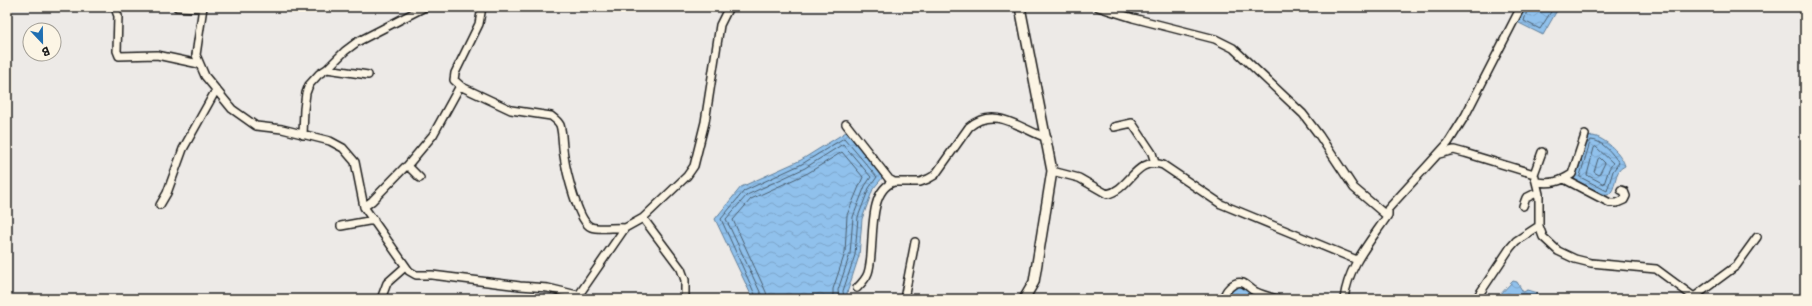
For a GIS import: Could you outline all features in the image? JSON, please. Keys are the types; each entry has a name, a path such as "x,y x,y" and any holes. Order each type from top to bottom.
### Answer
{"street":[{"path":"111,7 115,8 118,16 117,51 119,56 157,55 199,64"},
{"path":"177,7 203,8 196,55 205,76 232,109 256,126 282,129 330,141 349,153 355,162 364,207 405,267 416,275 432,275 520,286 540,286 576,297 624,228 643,218 687,176 694,166 705,122 720,25 729,7"},
{"path":"303,135 304,108 308,89 319,74 327,69 345,51 357,42 425,7"},
{"path":"482,7 479,24 455,73 454,80 460,86 511,110 551,116 557,120 561,129 564,156 571,185 582,218 588,226 592,228 624,228"},
{"path":"1020,7 1047,138 1052,171 1034,282 1024,299"},
{"path":"1098,7 1133,18 1215,39 1233,48 1303,114 1320,135 1354,188 1387,216"},
{"path":"1344,299 1349,276 1357,260 1387,216 1388,208 1448,143 1465,116 1521,7"},
{"path":"327,69 368,75"},
{"path":"364,207 372,201 403,168 407,166 433,135 460,86"},
{"path":"160,205 167,193 183,148 216,90"},
{"path":"857,288 868,275 875,210 884,189 889,184 894,182 920,182 935,174 969,127 976,121 1003,118 1030,133 1047,138"},
{"path":"1114,127 1132,123 1152,153 1155,163"},
{"path":"846,124 889,179 894,182"},
{"path":"1436,155 1454,150 1536,178 1549,184 1564,179 1572,174 1585,135"},
{"path":"1542,152 1536,178 1539,194 1539,226 1543,237 1558,251 1575,259 1591,263 1656,269 1694,298 1736,266 1757,237"},
{"path":"1052,171 1079,178 1107,194 1122,186 1142,167 1147,164 1155,163 1163,166 1221,204 1357,260"},
{"path":"407,166 420,178"},
{"path":"1564,179 1610,203 1617,203 1624,200 1626,196 1624,191 1621,190"},
{"path":"1523,206 1526,198 1534,194 1539,194"},
{"path":"643,218 681,269 686,280 685,299"},
{"path":"342,226 374,220"},
{"path":"1487,299 1478,296 1510,248 1516,241 1539,226"},
{"path":"904,299 915,242"},
{"path":"381,299 387,283 405,267"},
{"path":"1224,299 1226,291 1233,284 1238,282 1243,283 1255,292 1277,299"}],"water":[{"path":"1525,7 1559,7 1543,35 1517,22"},
{"path":"846,132 883,177 873,189 862,219 859,256 847,293 848,299 753,299 715,219 741,187 801,160"},
{"path":"1588,137 1598,137 1608,143 1617,152 1625,166 1618,172 1613,189 1608,195 1603,195 1574,179 1582,159 1586,140"},
{"path":"1513,281 1517,282 1523,292 1528,290 1538,293 1531,298 1525,299 1496,299"},
{"path":"1238,284 1273,299 1230,299 1231,293"}]}
